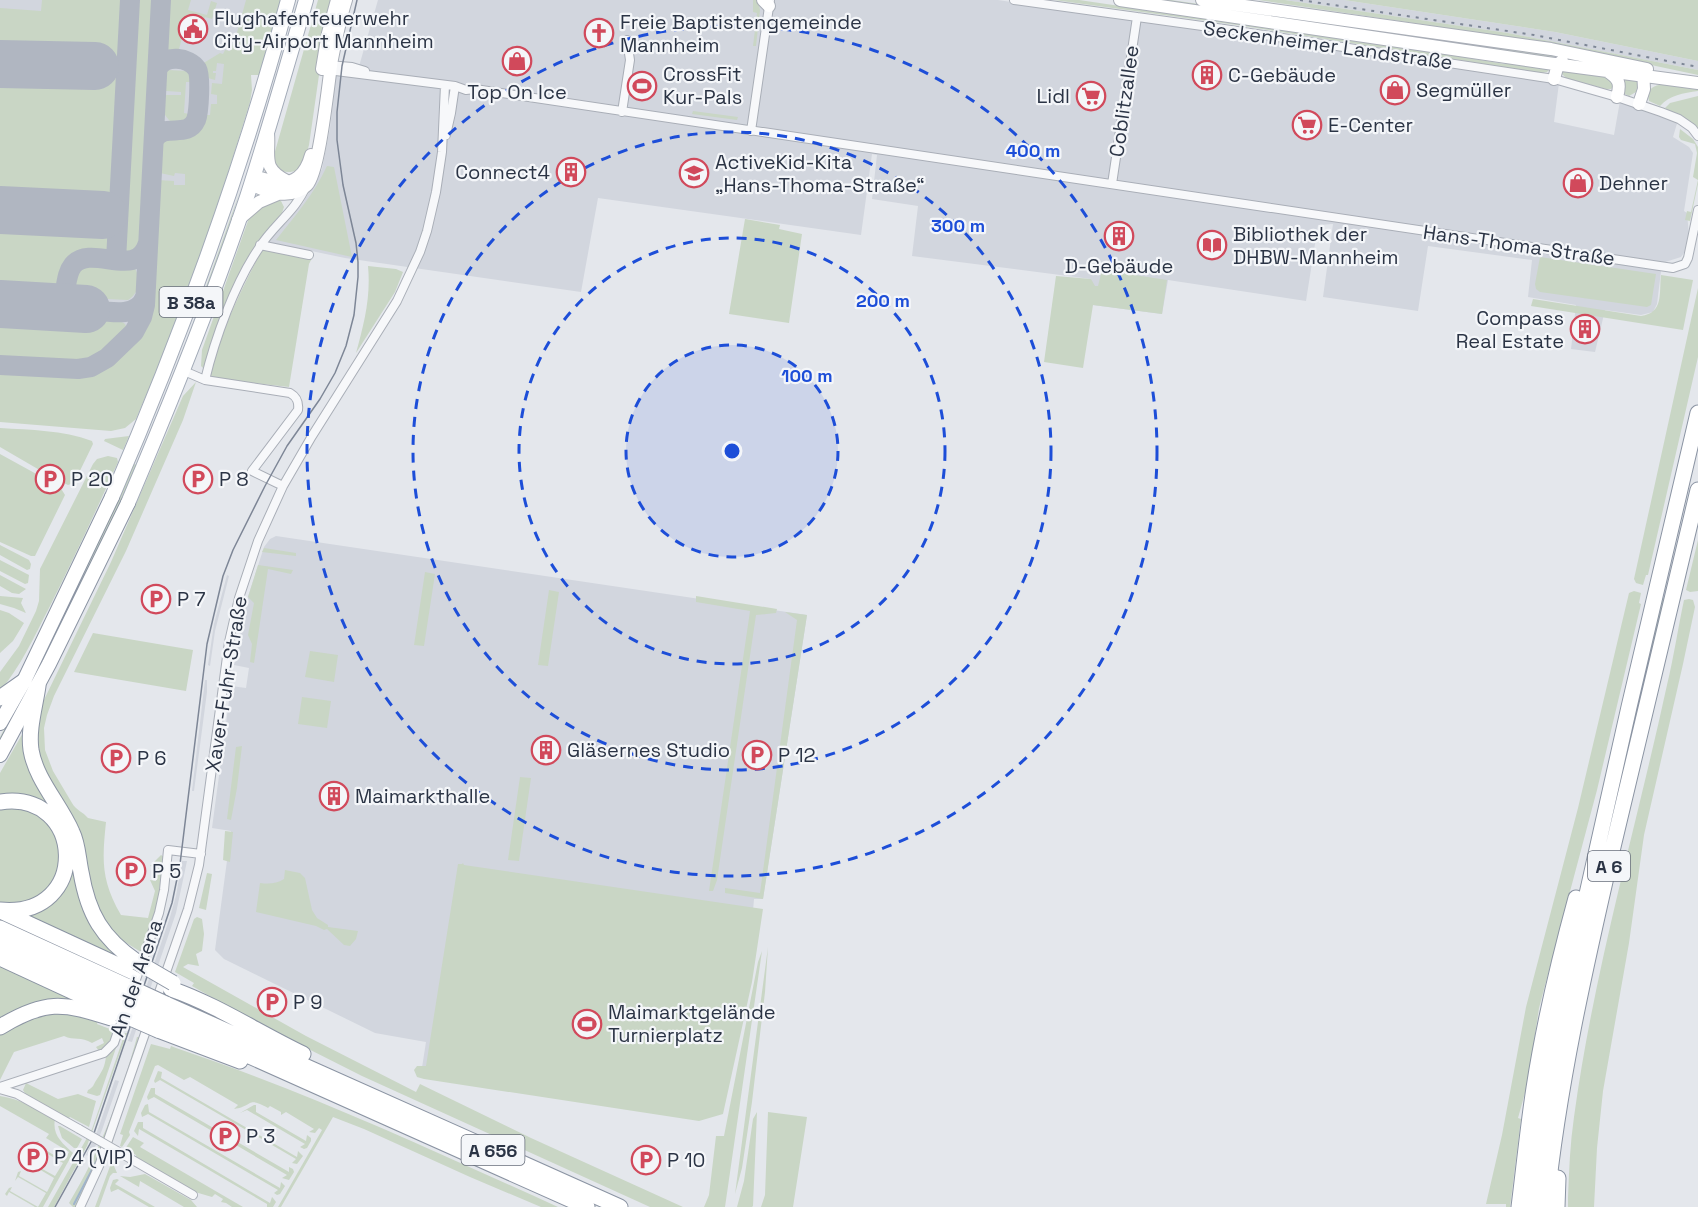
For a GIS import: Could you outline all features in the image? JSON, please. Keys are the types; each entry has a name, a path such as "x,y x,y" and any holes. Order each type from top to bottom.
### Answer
{"highway":[{"name":"A 6","path":"1530,1206 1561,1017 1582,915 1698,413"},
{"name":"A 6","path":"1530,1206 1558,1110 1597,916 1698,490"},
{"path":"0,699 31,683 30,735 36,765 74,836 84,893 93,916 106,936 118,948 127,992"},
{"path":"0,802 22,801 44,810 55,821 62,833 67,855 60,884 43,902 24,910 0,910"},
{"path":"0,910 127,992 160,1021 201,1051 217,1053 284,1078 319,1087"},
{"name":"A 656","path":"0,928 127,992 160,1021 319,1087 587,1207"},
{"name":"A 656","path":"0,944 127,992"},
{"path":"0,958 127,992"},
{"path":"0,1026 26,1012 49,1007 82,1009 127,992 172,986 345,1075 366,1093"},
{"name":"A 656","path":"160,1021 366,1093 620,1207"},
{"path":"1557,1207 1564,1083"}],"main road":[{"name":"B 38a","path":"0,723 31,683 128,503 183,371 238,220 244,178 288,0"},
{"name":"B 38a","path":"0,755 112,497 203,272 267,132 306,0"},
{"path":"238,220 259,202 278,194 296,192 306,186 312,178 315,170 328,68 328,33 337,0"},
{"path":"244,178 288,182 299,177 306,170 328,68 346,0"},
{"name":"Seckenheimer Landstraße","path":"1120,0 1558,64 1607,70 1643,71 1662,78 1698,82"},
{"name":"Seckenheimer Landstraße","path":"1202,0 1523,45 1589,56 1643,71 1698,82"},
{"path":"1554,79 1558,64 1562,61 1589,56"},
{"path":"1607,70 1615,76 1619,83 1617,97"},
{"path":"1639,104 1644,89 1643,71"},
{"path":"1644,89 1662,78"},
{"path":"267,132 269,167 276,175 288,182"},
{"path":"244,178 278,194"}],"street":[{"name":"Seckenheimer Landstraße","path":"1014,0 1355,48 1554,79 1639,104"},
{"path":"751,131 767,2"},
{"name":"Coblitzallee","path":"1112,184 1137,17"},
{"path":"622,112 630,60 627,40"},
{"path":"335,46 339,56 349,66"},
{"name":"Hans-Thoma-Straße","path":"328,68 349,66 380,76"},
{"name":"Hans-Thoma-Straße","path":"328,68 1673,268 1685,264 1688,258 1698,210"},
{"name":"Xaver-Fuhr-Straße","path":"80,1207 99,1166 188,909 201,854 230,635 239,597 268,516 283,486 397,301 412,270 430,222 436,192 445,85"},
{"name":"Xaver-Fuhr-Straße","path":"441,152 455,86"},
{"path":"1639,104 1679,119 1692,128 1698,136"},
{"path":"205,380 211,354 245,270 260,245 301,198 306,186 306,170"},
{"path":"278,194 284,200 290,213"},
{"path":"260,245 309,255"},
{"path":"183,371 205,380 290,393 295,396 298,400 298,410 252,471 283,486"},
{"name":"An der Arena","path":"0,1088 108,1050 114,1043 159,913 168,850 201,854"},
{"path":"19,1096 23,1079"},
{"name":"An der Arena","path":"0,1088 15,1093 193,1195"},
{"name":"An der Arena","path":"0,1095 19,1096"}],"shaded area":[{"path":"0,0 258,0 231,64 134,410 0,403"},
{"path":"378,0 998,0 1559,83 1554,122 1614,135 1620,101 1678,120 1673,137 1689,147 1693,153 1684,211 1687,213 1689,236 1686,250 1681,257 1662,263 1657,304 1653,312 1641,315 1605,310 1595,352 1571,349 1576,305 1528,297 1532,260 1428,246 1418,311 1323,297 1333,224 1318,225 1306,301 1168,280 1162,314 1093,305 1091,279 912,256 918,206 872,199 877,155 872,154 861,235 598,198 581,292 345,258 268,242 303,203 322,169 330,128 336,75 356,77"},
{"path":"1285,0 1344,0 1555,32 1698,61 1698,70 1508,33"},
{"path":"276,536 807,615 763,899 754,899 751,935 421,1074 426,1042 375,1033 224,959 215,950 231,831 212,828 231,686 246,688 249,668 234,665 246,603 264,547 270,539"},
{"path":"227,575 229,576 215,631 210,666 208,665 214,624"},
{"path":"205,680 207,680 207,692 194,791 192,791"},
{"path":"182,861 187,861 176,913 132,1042 128,1041 170,917"},
{"path":"115,1080 119,1081 91,1157 86,1155 97,1132"}],"green space":[{"path":"42,0 156,0 144,227 141,242 139,247 131,253 88,253 73,257 65,266 59,285 53,294 0,291 0,8 41,11"},
{"path":"167,0 191,0 188,10 207,15 211,1 217,3 212,19 188,15 178,53 170,53 164,44"},
{"path":"246,0 281,0 259,75 251,75 250,102 212,222 136,419 125,428 111,431 0,422 0,371 72,375 89,373 110,362 139,336 145,327 149,315 157,180 174,181 174,185 185,185 185,174 175,173 174,176 160,173 158,154 160,144 170,135 192,131 203,115 210,115 211,104 217,104 217,95 211,94 212,83 222,84 224,64 217,63 216,71 213,71 216,73 215,80 204,77 202,64 220,53 223,54 225,50 230,51"},
{"path":"318,0 331,0 321,42 321,61 309,145 305,159 298,170 284,172 276,165 274,155"},
{"path":"753,0 758,0 760,10 756,46 753,46 757,13 753,12"},
{"path":"1054,0 1079,0 1505,64 1516,62 1551,68 1542,73 1237,25"},
{"path":"1151,0 1171,0 1552,55 1557,59"},
{"path":"1258,0 1285,0 1508,33 1698,70 1698,75 1548,43"},
{"path":"1344,0 1698,0 1698,61 1555,32"},
{"path":"1561,69 1610,76 1614,86 1606,89 1566,78"},
{"path":"168,70 187,71 191,77 190,82 186,82 184,113 189,114 185,121 174,124 167,118 161,103 162,95 181,95 181,92 166,91 161,86 162,74"},
{"path":"1640,76 1636,92 1629,96 1623,93 1621,78"},
{"path":"1663,84 1698,88 1698,91 1672,97 1660,106 1649,101 1648,94 1653,87"},
{"path":"1698,96 1698,130 1665,108 1670,103"},
{"path":"693,111 738,117 737,120 692,114"},
{"path":"1680,129 1693,139 1698,147 1698,180 1693,177 1697,153 1695,144 1681,140"},
{"path":"327,166 334,167 352,257 276,240 310,195"},
{"path":"1698,180 1690,221 1685,220 1687,211 1691,212"},
{"path":"240,191 215,270 191,329"},
{"path":"276,199 281,201 284,207 282,213 257,242 242,271 203,368 201,366 202,350 249,218 256,208"},
{"path":"745,219 780,225 779,229 802,234 789,323 729,314"},
{"path":"263,248 312,258 309,264 289,387 210,378 225,328"},
{"path":"1540,257 1656,274 1651,305 1647,307 1540,292 1536,289 1535,284"},
{"path":"85,264 134,267 139,280 135,293 128,300 72,295 75,273"},
{"path":"368,266 403,272 395,292 356,353 368,300"},
{"path":"1102,270 1167,280 1162,314 1093,305 1083,368 1044,362 1056,276 1091,279 1095,286 1098,286"},
{"path":"1661,275 1693,280 1683,330 1531,306 1533,299 1641,316 1654,311 1657,306"},
{"path":"1698,288 1698,357 1648,575 1643,585 1636,583 1634,579"},
{"path":"0,317 119,321 127,327 122,337 103,354 80,364 0,360"},
{"path":"196,382 183,420 126,551 54,696 44,728 45,750 53,771 72,803 88,818 106,822 104,870 114,903 121,915 148,918 155,891 150,880 156,881 158,868 150,866 161,855 164,857 157,905 141,952 105,927 36,748 41,706 111,562 183,396"},
{"path":"0,428 58,433 81,437 92,441 93,444 74,483 68,485 0,447"},
{"path":"129,436 123,450 104,441 105,439"},
{"path":"0,454 60,487 65,495 35,556 0,542"},
{"path":"108,456 117,458 118,462 101,499 32,640 0,691 0,672 19,646 36,611 39,601 40,569 93,464 97,459"},
{"path":"134,464 137,465 89,570 0,742 0,737 70,602"},
{"path":"1698,540 1698,591 1690,592 1686,590"},
{"path":"0,545 29,560 30,569 27,570 0,555"},
{"path":"264,548 296,553 296,556 262,552"},
{"path":"0,560 29,575 28,583 25,584 0,571"},
{"path":"258,565 293,570 291,574 268,569 254,663 250,662 252,644 248,635 254,603 248,597"},
{"path":"425,572 435,574 424,646 414,645"},
{"path":"0,575 26,589 19,594 12,593 0,586"},
{"path":"549,590 559,592 548,666 538,665"},
{"path":"1634,591 1641,593 1639,603 1641,604 1597,790 1539,1008 1528,1082 1518,1118 1521,1119 1510,1207 1506,1207 1506,1204 1486,1204 1502,1135 1526,1007 1578,808 1629,593"},
{"path":"0,596 23,598 21,603 26,613 0,604"},
{"path":"696,596 777,609 776,613 756,615 717,880 713,891 709,891 750,611 696,602"},
{"path":"1663,598 1665,598 1547,1123 1607,829"},
{"path":"1684,600 1693,600 1695,607 1644,835 1629,943 1603,1091 1594,1207 1568,1207 1569,1168 1582,1062 1604,953 1655,739"},
{"path":"0,610 24,623 13,641 0,653"},
{"path":"785,612 807,615 763,899 725,893 725,888 760,893 797,620"},
{"path":"93,633 193,650 186,691 74,672"},
{"path":"310,651 338,655 334,682 305,677"},
{"path":"302,697 331,701 327,728 298,724"},
{"path":"28,724 30,757 70,834 86,909 98,930 129,964 127,965 17,915 40,907 59,889 68,871 70,852 66,834 57,818 42,806 23,799 0,799 0,773"},
{"path":"242,746 231,820 227,819 236,747"},
{"path":"520,777 531,778 519,861 508,860"},
{"path":"9,807 35,812 54,829 62,859 53,884 29,903 0,904 0,809"},
{"path":"225,831 233,832 230,862 223,860"},
{"name":"Maimarktgelände Turnierplatz","path":"463,863 464,865 763,909 752,982 723,1114 699,1121 417,1077 414,1070 417,1066 426,1066 458,864"},
{"path":"285,870 300,873 305,878 312,910 317,918 328,927 358,931 356,939 350,946 344,945 327,929 256,912 260,883 281,881 284,879"},
{"path":"207,873 212,874 206,910 199,908"},
{"path":"197,917 202,919 204,934 202,951 196,954 199,966 188,964 183,967 306,1036 416,1092 420,1084 531,1138 683,1207 650,1207 362,1076 257,1023 192,986 194,983 175,972 194,919"},
{"path":"768,947 752,1102 742,1168 735,1194"},
{"path":"762,951 725,1207 704,1207 709,1195 716,1136 724,1136"},
{"path":"0,964 100,1009 73,1004 0,1023"},
{"path":"61,1011 98,1021 97,1024 115,1031 110,1043 99,1051 96,1047 104,1043 102,1038 92,1043 64,1036 14,1052 0,1080 0,1032 22,1019"},
{"path":"125,1033 127,1033 87,1146 54,1207 48,1207 92,1129"},
{"path":"137,1037 139,1037 95,1169 76,1207 73,1207 69,1203 109,1123"},
{"path":"151,1044 170,1049 171,1046 273,1083 464,1164 558,1207 541,1207 333,1117 281,1207 278,1207 322,1130 319,1128 315,1133 309,1132 314,1129 286,1112 281,1115 281,1112 270,1106 268,1108 253,1102 234,1109 238,1105 190,1077 184,1080 158,1065 155,1066 129,1132 130,1135 122,1147 120,1146 123,1135 120,1134"},
{"path":"117,1045 100,1095 87,1093 102,1071 106,1056"},
{"path":"158,1071 162,1072 161,1078 297,1157 298,1151 303,1156 297,1164 292,1163 296,1159 160,1080 155,1083"},
{"path":"26,1083 58,1099 78,1094 96,1101 89,1127 70,1117 68,1119 26,1095 23,1090"},
{"path":"151,1088 155,1088 155,1094 289,1172 289,1167 293,1169 294,1172 289,1180 282,1178 287,1175 154,1097 148,1100"},
{"path":"0,1096 22,1102 55,1119 56,1134 73,1153 43,1207 38,1207 46,1193 18,1177 15,1181 18,1172 21,1171 19,1176 47,1192 54,1178 27,1162 23,1165 26,1157 30,1156 28,1161 55,1176 63,1163 36,1147 32,1150 35,1142 39,1141 37,1145 64,1161 69,1152 46,1138 49,1134 0,1106"},
{"path":"148,1104 149,1112 280,1188 281,1182 285,1186 280,1194 277,1195 274,1193 278,1190 148,1114 142,1117 141,1113"},
{"path":"256,1105 256,1112 306,1141 307,1135 311,1138 307,1148 300,1147 305,1144 247,1110 240,1113"},
{"path":"757,1112 753,1206 737,1207 744,1181 753,1119"},
{"path":"768,1112 807,1117 793,1207 761,1207 765,1195"},
{"path":"138,1122 143,1122 143,1128 270,1203 272,1197 276,1202 273,1207 267,1207 267,1204 139,1129 138,1136 134,1131"},
{"path":"58,1126 82,1139 77,1148 62,1138"},
{"path":"133,1137 144,1143 140,1147 243,1207 232,1207 221,1202 223,1199 215,1194 212,1197 195,1192 136,1157 125,1149"},
{"path":"113,1158 117,1173 110,1176 99,1207 95,1207"},
{"path":"145,1174 191,1200 197,1207 184,1207 140,1181 139,1187 120,1176"},
{"path":"113,1180 119,1180 115,1184 155,1207 149,1207 118,1189 111,1192"},
{"path":"12,1187 10,1191 38,1207 9,1192 7,1196 5,1194"}],"waterway":[{"path":"74,1204 96,1162"}],"taxiway":[{"path":"116,260 130,0"},
{"path":"0,365 78,369 91,367 107,358 134,332 142,317 145,305 161,0"},
{"path":"154,140 164,132 187,129 192,126 196,120 199,102 198,73 193,65 183,60 171,59 158,68"},
{"path":"49,307 62,302 70,269 81,259 124,261 134,259 142,254 148,243"},
{"path":"86,309 111,312 128,311 135,309 145,297"}],"runway":[{"path":"0,64 95,66"},
{"path":"0,210 103,215"},
{"path":"0,304 86,309"}],"tram line":[{"path":"55,1207 91,1142 172,903 180,864 207,644 223,576 233,550 287,446 335,373 346,346 354,315 358,262 343,185 337,140 337,112 342,66 357,0"}],"railway":[{"path":"1300,0 1534,35 1698,67"}],"place":[{"name":"Flughafenfeuerwehr City-Airport Mannheim","path":"193,29"},
{"name":"Freie Baptistengemeinde Mannheim","path":"599,33"},
{"name":"Top On Ice","path":"517,61"},
{"name":"C-Gebäude","path":"1207,75"},
{"name":"CrossFit Kur-Pals","path":"642,86"},
{"name":"Segmüller","path":"1395,90"},
{"name":"Lidl","path":"1091,96"},
{"name":"E-Center","path":"1307,125"},
{"name":"Connect4","path":"571,172"},
{"name":"ActiveKid-Kita „Hans-Thoma-Straße“","path":"694,173"},
{"name":"Dehner","path":"1578,183"},
{"name":"D-Gebäude","path":"1119,236"},
{"name":"Bibliothek der DHBW-Mannheim","path":"1212,245"},
{"name":"Compass Real Estate","path":"1585,329"},
{"name":"P 20","path":"50,479"},
{"name":"P 8","path":"198,479"},
{"name":"P 7","path":"156,599"},
{"name":"Gläsernes Studio","path":"546,750"},
{"name":"P 12","path":"757,755"},
{"name":"P 6","path":"116,758"},
{"name":"Maimarkthalle","path":"334,796"},
{"name":"P 5","path":"131,871"},
{"name":"P 9","path":"272,1002"},
{"name":"Maimarktgelände Turnierplatz","path":"587,1024"},
{"name":"P 3","path":"225,1136"},
{"name":"P 4 (VIP)","path":"33,1157"},
{"name":"P 10","path":"646,1160"}]}
